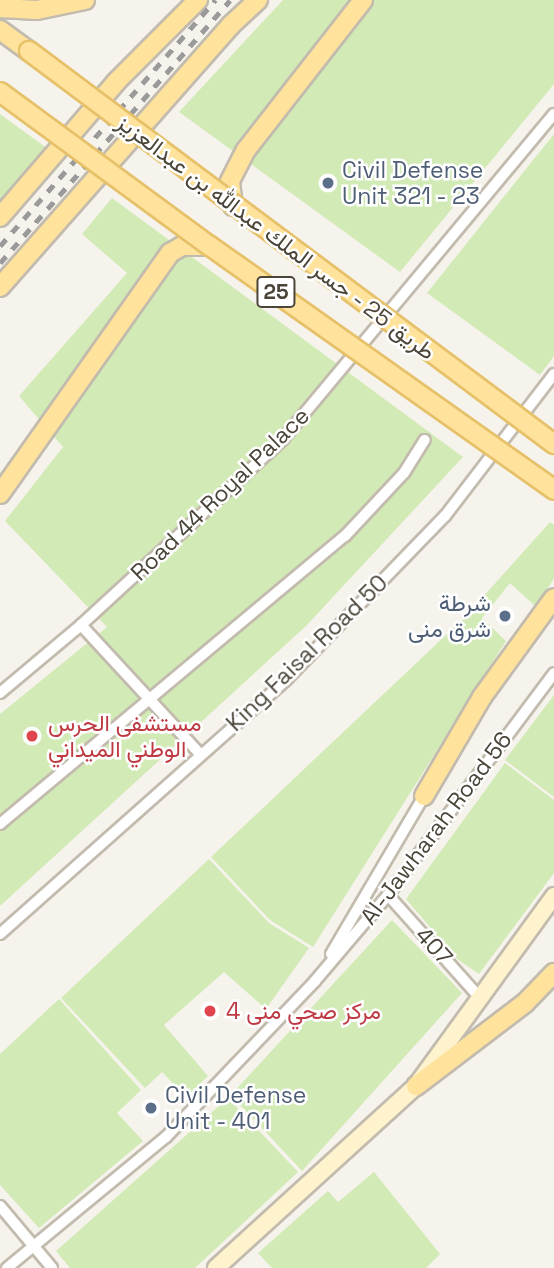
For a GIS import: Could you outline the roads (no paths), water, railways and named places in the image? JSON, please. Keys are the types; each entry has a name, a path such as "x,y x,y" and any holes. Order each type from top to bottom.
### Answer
{"main road":[{"path":"0,8 37,10 85,0"},
{"path":"0,218 116,82 198,0"},
{"path":"0,287 231,24 258,0"},
{"path":"233,206 230,181 246,150 363,0"},
{"name":"طريق 25 - جسر الملك عبدالله بن عبدالعزيز","path":"0,30 554,444"},
{"name":"طريق 25 - جسر الملك عبدالله بن عبدالعزيز","path":"0,92 210,246 554,490"},
{"path":"0,494 170,253 182,246 210,246"},
{"path":"424,796 482,696 554,598"},
{"path":"416,1086 554,896"},
{"path":"216,1268 416,1086 525,1003 554,973"}],"street":[{"name":"Road 44 Royal Palace","path":"0,693 81,625 283,439 554,114"},
{"name":"King Faisal Road 50","path":"0,934 285,681 445,516 554,373"},
{"path":"0,824 345,536 404,473 425,440"},
{"path":"81,625 200,754"},
{"name":"Al-Jawharah Road 56","path":"7,1268 166,1137 315,981 388,895 554,673"},
{"name":"Al-Jawharah Road 56","path":"315,981 424,796"},
{"name":"407","path":"388,895 480,998"},
{"path":"0,1206 52,1268"}],"railway":[{"path":"0,246 215,0"},
{"path":"0,263 230,0"}],"place":[{"name":"Civil Defense Unit 321 - 23","path":"328,183"},
{"name":"شرطة شرق منى","path":"505,616"},
{"name":"مستشفى الحرس الوطني الميداني","path":"32,736"},
{"name":"مركز صحي منى 4","path":"210,1011"},
{"name":"Civil Defense Unit - 401","path":"151,1108"}]}
